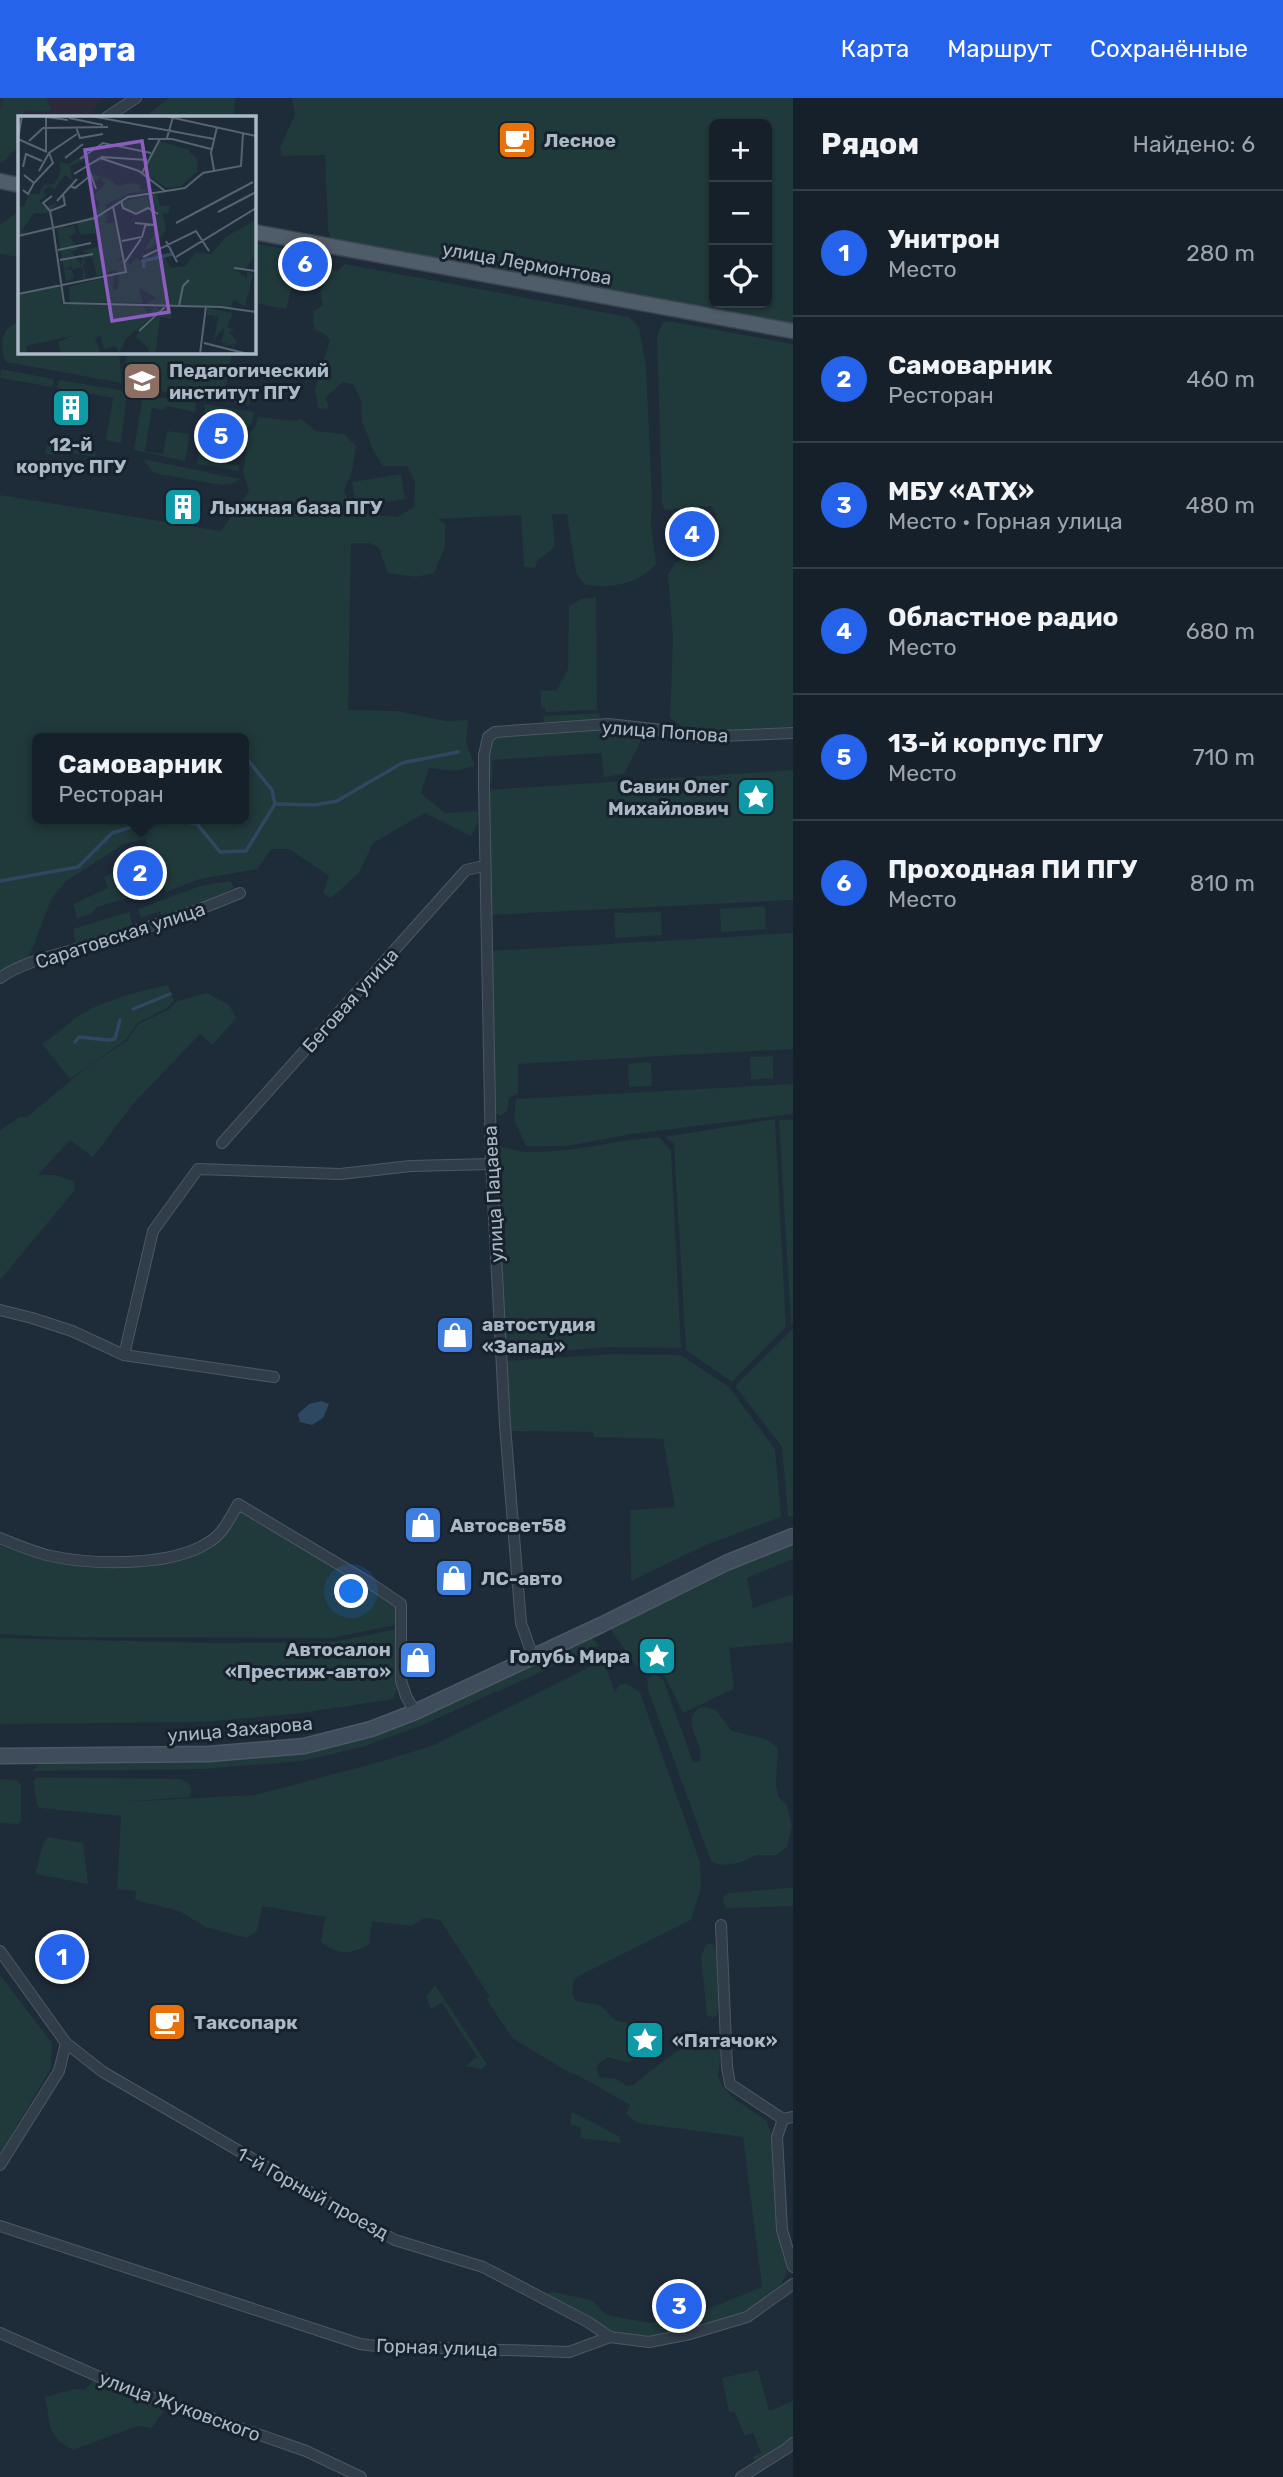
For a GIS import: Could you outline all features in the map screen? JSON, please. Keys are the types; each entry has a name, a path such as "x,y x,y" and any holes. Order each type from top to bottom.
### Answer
{"main road":[{"path":"0,181 18,185"},
{"name":"улица Лермонтова","path":"256,232 793,331"},
{"name":"улица Захарова","path":"0,1756 209,1755 303,1746 371,1729 415,1712 793,1535"}],"street":[{"path":"109,116 136,98"},
{"name":"улица Попова","path":"495,732 608,724 663,730 696,737 793,733"},
{"name":"улица Пацаева","path":"495,732 488,737 484,755 491,1164 505,1425 520,1611 533,1657"},
{"name":"Беговая улица","path":"222,1143 466,870 484,866"},
{"name":"Саратовская улица","path":"0,978 10,971 37,961 199,911 240,893"},
{"path":"124,1356 153,1231 198,1169 340,1174 411,1166 491,1164"},
{"path":"0,1310 72,1331 124,1356 274,1377"},
{"path":"0,1538 37,1552 78,1560 175,1557 211,1542 225,1527 239,1504 401,1604 401,1681 415,1712"},
{"path":"721,1925 730,2084 788,2118 777,2137 782,2230 793,2267"},
{"name":"1-й Горный проезд","path":"0,1951 66,2043 103,2073 395,2240 483,2267 588,2322 610,2337"},
{"path":"0,2165 59,2071 66,2043"},
{"name":"Горная улица","path":"0,2226 360,2344 376,2346 569,2352 610,2337 649,2342 690,2334 747,2317 793,2284"},
{"name":"улица Жуковского","path":"0,2333 122,2386 306,2452 361,2477"},
{"path":"741,2477 793,2443"}],"shaded area":[{"path":"0,98 103,98 87,116 18,116 18,149 3,164 0,163"},
{"path":"321,1401 329,1404 323,1418 312,1425 300,1422 298,1414 309,1404"}],"green space":[{"path":"3,98 48,98 47,103 51,107 50,112 24,110 23,116 18,116 18,146 3,162 0,162 0,111"},
{"path":"169,98 235,98 234,116 146,116"},
{"path":"292,98 793,98 793,324 333,242 328,231 325,155 282,156 280,147 295,115"},
{"path":"16,213 18,216 18,257 0,254 0,225"},
{"path":"256,243 302,252 286,309 256,303"},
{"path":"345,264 629,317 639,327 646,366 651,527 656,564 641,577 624,584 585,585 576,573 567,514 552,514 555,547 537,561 535,568 524,567 521,515 438,519 445,524 445,548 434,573 416,577 388,573 379,548 369,543 351,543 348,710 397,711 446,721 468,720 466,743 475,766 455,771 429,768 421,793 445,813 477,811 478,823 471,836 425,813 373,843 359,873 331,898 323,893 329,876 289,849 272,849 257,869 200,879 166,892 156,860 154,861 145,839 124,844 66,881 51,900 29,957 0,971 0,495 221,531 249,491 243,472 249,433 255,427 258,417 301,419 316,431 344,434 356,446 352,472 344,491 351,506 367,514 397,517 414,507 415,483 407,466 383,466 375,454 362,422 361,400 353,384 343,382 325,398 329,406 326,409 318,408 315,389 330,340 323,333 316,331 313,324 314,311 323,305 320,290 331,269 338,271"},
{"path":"663,322 793,344 793,727 710,731 685,729 670,718 673,637 668,575 675,563 684,559 711,560 718,533 711,506 665,510 662,504 657,337"},
{"path":"18,325 18,354 119,354 122,383 6,362 3,341 6,330"},
{"path":"125,354 232,354 225,390 251,394 249,405 136,387 129,375"},
{"path":"1,369 54,379 52,387 0,378"},
{"path":"59,380 120,390 127,394 121,443 106,440 113,398 57,388"},
{"path":"143,395 196,403 195,412 166,406 164,410 152,408 145,451 163,454 167,431 190,434 185,461 134,450"},
{"path":"205,404 254,412 252,423 245,430 246,423 204,413"},
{"path":"202,437 222,440 218,462 239,466 238,471 197,464"},
{"path":"48,441 90,449 96,453 95,457 55,450 53,455 45,454"},
{"path":"143,459 240,479 232,484 222,485 158,474 153,472"},
{"path":"401,474 405,499 356,507 352,482"},
{"path":"596,597 597,710 546,712 545,708 541,707 541,691 557,690 568,669 569,606 581,599"},
{"path":"599,713 600,720 544,722 543,716"},
{"path":"605,726 630,729 641,741 624,774 604,777 601,753 492,760 492,783 486,784 490,739 496,735"},
{"path":"793,770 793,900 490,915 486,790"},
{"path":"117,871 127,892 134,894 97,907 91,914 77,918 73,904 108,888 104,877"},
{"path":"230,881 234,888 196,907 162,917 160,911 141,918 138,909 200,886"},
{"path":"765,906 766,929 721,932 720,909"},
{"path":"129,912 133,927 76,946 73,929"},
{"path":"661,912 662,935 615,938 614,913"},
{"path":"793,933 793,1049 518,1064 518,1093 509,1098 507,1111 500,1116 491,1110 489,951"},
{"path":"168,985 174,1001 167,1008 137,1023 127,1039 70,1079 42,1044 86,1011 109,1001"},
{"path":"207,993 229,1005 236,1018 212,1045 200,1034 132,1105 93,1157 70,1140 38,1175 55,1175 74,1181 75,1190 0,1280 0,1130 20,1117 27,1117 87,1067 128,1040 138,1024 168,1010 177,1001"},
{"path":"773,1056 773,1078 751,1080 750,1057"},
{"path":"651,1062 652,1086 629,1087 628,1064"},
{"path":"793,1084 793,1114 632,1134 567,1146 526,1146 514,1120 516,1099"},
{"path":"775,1119 786,1327 732,1382 686,1350 674,1144 665,1137"},
{"path":"779,1120 793,1120 791,1324"},
{"path":"659,1137 671,1150 681,1348 608,1347 504,1356 492,1144 520,1151 545,1152"},
{"path":"793,1329 793,1516 788,1516 782,1447 735,1386"},
{"path":"613,1354 681,1355 729,1387 775,1449 781,1517 706,1545 631,1581 630,1510 675,1507 663,1439 594,1437 593,1432 510,1431 505,1361"},
{"path":"239,1512 369,1587 397,1609 395,1625 332,1638 56,1637 0,1634 0,1545 52,1561 143,1564 176,1561 213,1545 228,1530"},
{"path":"793,1540 793,1559 747,1578 753,1608 793,1594 793,1642 729,1648 734,1689 683,1713 663,1673 640,1671 609,1628"},
{"path":"398,1629 398,1683 394,1699 295,1714 204,1722 0,1724 0,1638 217,1643 333,1642"},
{"path":"592,1637 599,1646 420,1726 362,1747 302,1761 204,1769 33,1771 44,1763 248,1759 301,1753"},
{"path":"603,1660 615,1692 619,1685 626,1683 640,1692 700,1862 701,1888 691,1920 577,1977 572,1994 576,2001 600,2005 615,2020 636,2025 639,2033 636,2059 628,2063 608,2057 599,2063 596,2069 600,2077 617,2079 627,2086 633,2085 675,2052 710,2036 720,2040 718,2076 723,2086 733,2098 766,2120 773,2138 778,2230 788,2266 778,2289 745,2311 719,2321 683,2326 658,2336 620,2335 551,2298 547,2293 592,2300 606,2315 650,2323 700,2312 762,2287 743,2137 637,2123 626,2114 630,2105 512,2038 486,1999 490,1997 440,1920 425,1918 412,1926 372,1921 369,1944 356,1950 339,1952 321,1942 325,1917 262,1906 257,1931 247,1938 205,1927 179,1911 135,1900 136,1891 117,1889 121,1816 40,1808 37,1806 33,1780 38,1777 180,1779 188,1782 192,1790 189,1797 121,1802 255,1795 434,1745"},
{"path":"654,1674 663,1679 693,1762 700,1762 701,1754 692,1718 701,1707 715,1709 732,1731 766,1739 778,1748 778,1796 787,1805 792,1826 787,1847 777,1855 756,1855 739,1863 721,1865 711,1861 648,1690 647,1679"},
{"path":"0,1779 17,1780 21,1785 21,1820 18,1824 0,1823"},
{"path":"48,1837 83,1843 88,1884 35,1874"},
{"path":"793,1888 793,1906 727,1908 723,1903 724,1896 730,1893"},
{"path":"711,1943 717,1956 719,1977 717,2015 713,2018 707,2015 701,1956 706,1945"},
{"path":"0,1975 52,2043 51,2068 0,2154"},
{"path":"435,1985 487,2064 482,2069 465,2066 477,2057 442,2003 431,2009 426,1997"},
{"path":"572,2112 619,2136 621,2143 580,2138 581,2127 570,2125"},
{"path":"758,2370 769,2411 793,2401 793,2436 756,2464 753,2456 761,2452 753,2433 745,2436 734,2411 729,2412 722,2378"},
{"path":"94,2380 165,2409 152,2428 137,2426 73,2450 53,2434 45,2397 75,2389 85,2390"}],"waterway":[{"path":"276,804 315,805 337,801 402,763 458,752"},
{"path":"197,824 220,852 246,851 275,804 272,790 249,761"},
{"path":"0,881 78,867 112,833 141,824"},
{"path":"133,1009 170,994"},
{"path":"75,1042 79,1037 115,1039 120,1020"}],"place":[{"name":"Лесное","path":"517,140"},
{"name":"Проходная ПИ ПГУ","path":"305,264"},
{"name":"Педагогический институт ПГУ","path":"142,381"},
{"name":"12-й корпус ПГУ","path":"71,408"},
{"name":"13-й корпус ПГУ","path":"221,436"},
{"name":"Лыжная база ПГУ","path":"183,507"},
{"name":"Областное радио","path":"692,534"},
{"name":"Савин Олег Михайлович","path":"756,797"},
{"name":"Самоварник","path":"140,873"},
{"name":"автостудия «Запад»","path":"455,1335"},
{"name":"Автосвет58","path":"423,1525"},
{"name":"ЛС-авто","path":"454,1578"},
{"name":"Голубь Мира","path":"657,1656"},
{"name":"Автосалон «Престиж-авто»","path":"418,1660"},
{"name":"Унитрон","path":"62,1957"},
{"name":"Таксопарк","path":"167,2022"},
{"name":"«Пятачок»","path":"645,2040"},
{"name":"МБУ «АТХ»","path":"679,2306"}]}
